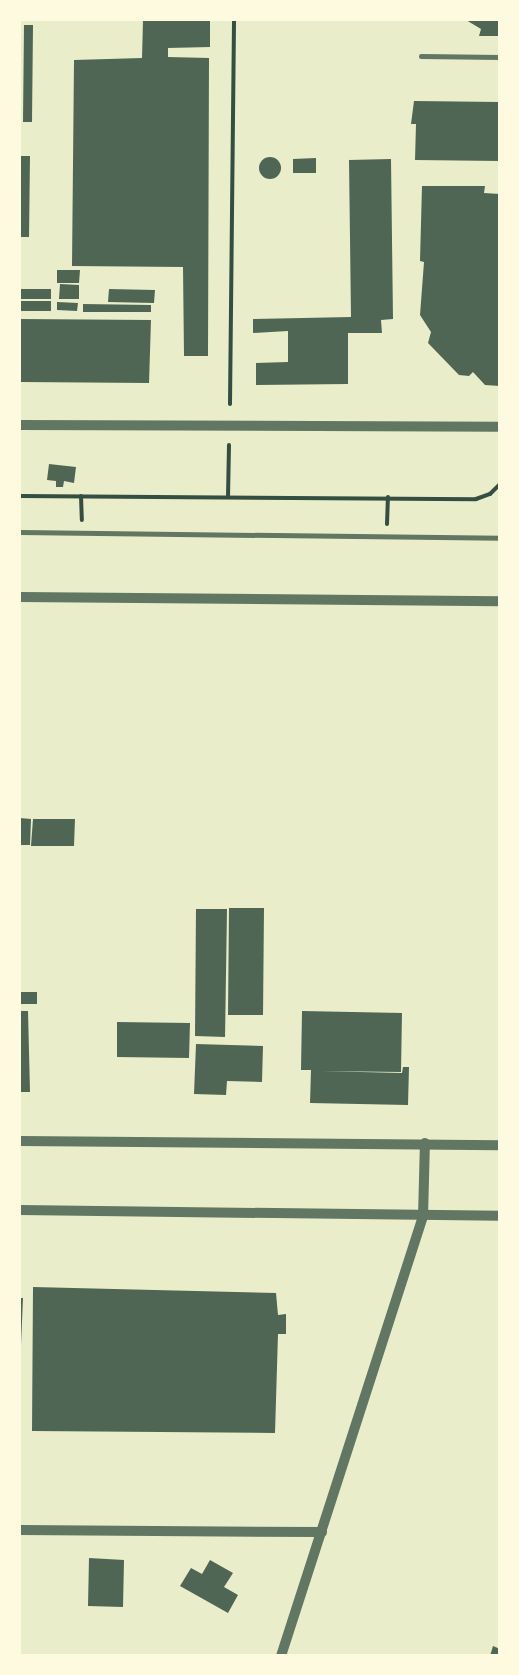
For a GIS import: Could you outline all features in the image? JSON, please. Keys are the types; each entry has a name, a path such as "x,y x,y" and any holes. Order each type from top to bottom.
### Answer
{"street":[{"path":"20,424 500,427"},
{"path":"20,532 500,538"},
{"path":"20,597 500,601"},
{"path":"20,1141 500,1145"},
{"path":"281,1656 423,1217 425,1143"},
{"path":"20,1210 423,1217 500,1216"},
{"path":"20,1530 322,1532"}],"lane":[{"path":"421,56 500,57"}],"path":[{"path":"230,404 234,20"},
{"path":"228,497 229,445"},
{"path":"20,496 476,499 489,494 500,484"},
{"path":"81,496 82,533"},
{"path":"386,537 388,497"}],"building":[{"path":"143,20 210,20 210,47 168,48 168,57 209,58 208,356 184,356 183,267 72,266 74,60 142,58"},
{"path":"466,20 500,20 500,36 479,36 481,29"},
{"path":"24,25 33,25 32,122 23,122"},
{"path":"414,101 500,102 500,161 415,160 416,124 411,124"},
{"path":"20,156 30,156 29,237 20,237"},
{"path":"270,157 278,160 281,168 278,176 270,179 262,176 259,168 262,160"},
{"path":"316,158 316,173 293,173 293,159"},
{"path":"391,159 393,319 381,320 382,333 348,333 348,384 256,385 256,363 288,362 288,331 253,333 253,319 351,317 349,160"},
{"path":"422,186 485,186 484,193 500,194 500,386 485,385 473,372 469,376 459,375 428,343 431,332 420,315 424,262 420,261"},
{"path":"57,270 80,270 79,283 57,283"},
{"path":"60,284 79,285 79,299 59,299"},
{"path":"21,289 51,289 51,299 21,299"},
{"path":"109,289 155,290 154,303 108,302"},
{"path":"20,301 51,301 51,311 21,311"},
{"path":"57,302 78,303 77,311 57,310"},
{"path":"83,304 151,305 151,312 83,312"},
{"path":"20,319 151,320 149,383 20,382"},
{"path":"49,464 76,467 74,483 64,481 63,487 56,487 56,481 47,480"},
{"path":"20,818 31,819 30,845 20,845"},
{"path":"33,819 75,819 74,846 31,846"},
{"path":"229,908 264,908 263,1015 228,1015"},
{"path":"196,909 227,909 225,1037 195,1036"},
{"path":"20,992 37,992 37,1004 20,1004"},
{"path":"20,1011 28,1011 30,1092 20,1092"},
{"path":"302,1011 402,1013 401,1072 320,1071 402,1073 403,1067 409,1067 408,1105 310,1103 311,1070 301,1070"},
{"path":"117,1022 190,1023 189,1058 117,1057"},
{"path":"196,1044 263,1046 262,1082 227,1081 226,1095 194,1094"},
{"path":"33,1287 276,1293 278,1315 286,1314 286,1334 278,1334 275,1433 32,1431"},
{"path":"20,1298 23,1298 21,1345 20,1345"},
{"path":"89,1558 124,1560 123,1607 88,1606"},
{"path":"210,1560 233,1573 224,1587 238,1595 228,1613 180,1586 191,1568 202,1574"},
{"path":"493,1646 500,1649 500,1656 490,1656"}]}
